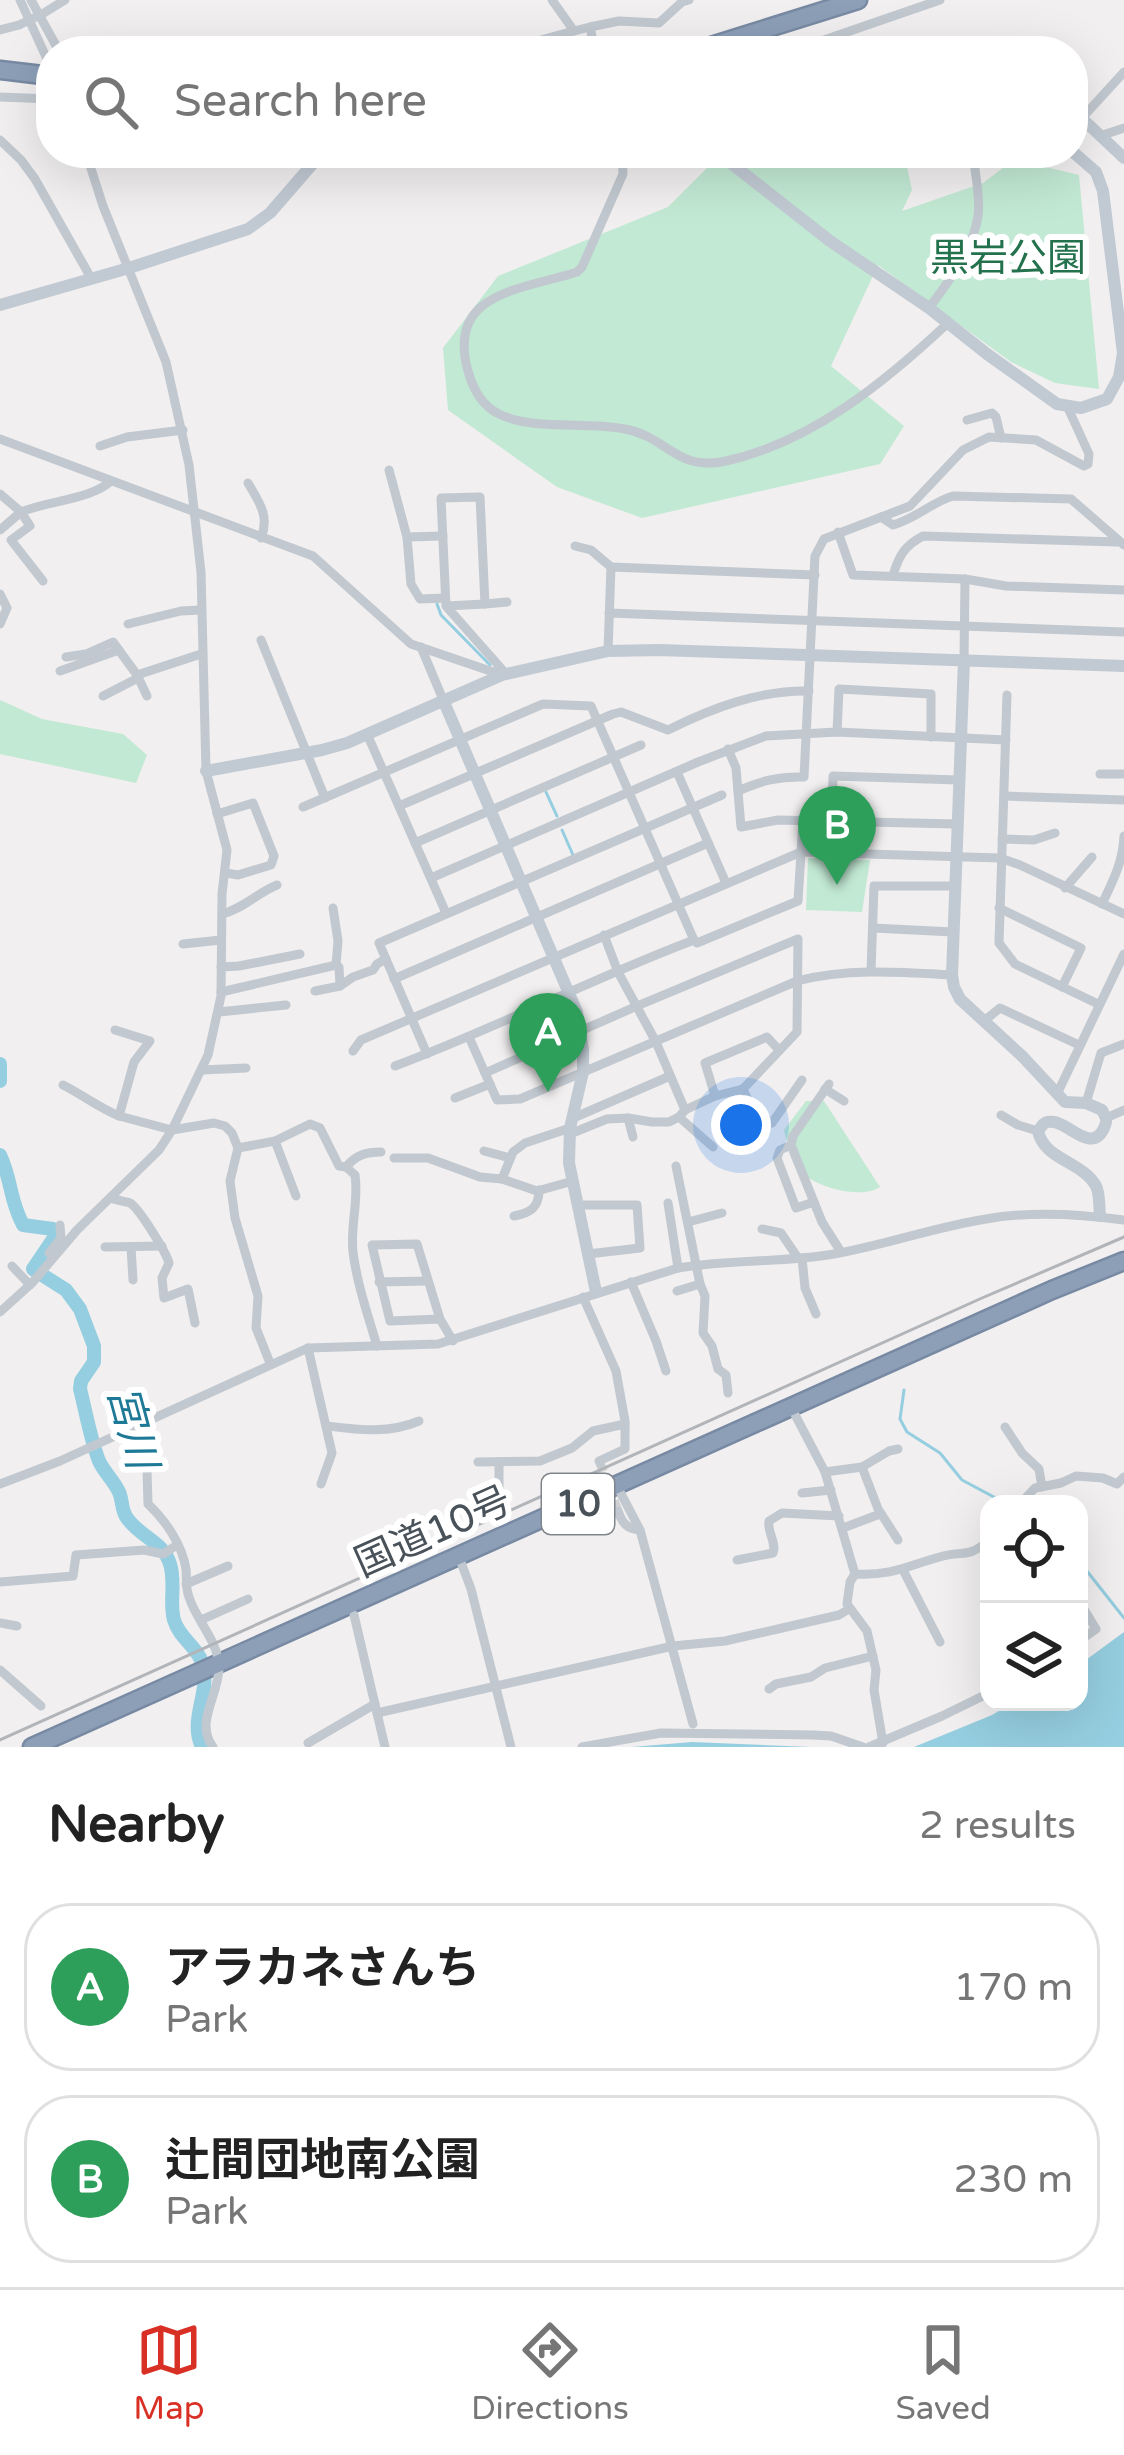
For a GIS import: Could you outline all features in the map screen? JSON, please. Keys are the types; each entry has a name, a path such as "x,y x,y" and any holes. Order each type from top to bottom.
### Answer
{"highway":[{"path":"742,36 858,0"},
{"path":"0,70 36,69"},
{"name":"国道10号","path":"61,1747 219,1669 461,1561 619,1497 1124,1261"},
{"name":"国道10号","path":"794,1412 1124,1272"},
{"name":"国道10号","path":"32,1747 354,1615 461,1561"}],"street":[{"path":"20,0 36,38"},
{"path":"31,0 50,36"},
{"path":"0,30 65,0"},
{"path":"552,0 574,31"},
{"path":"556,36 591,32 619,21 659,23 688,0"},
{"path":"836,36 940,0"},
{"path":"591,32 592,36"},
{"path":"1088,104 1124,72"},
{"path":"0,97 36,98"},
{"path":"1088,125 1124,158"},
{"path":"1100,136 1124,128"},
{"path":"0,140 35,179 91,278"},
{"path":"737,168 1030,386 1057,404 1081,408 1107,399 1119,377 1123,353 1102,191 1096,172 1088,165"},
{"path":"0,1312 159,1150 202,1070 221,992 227,850 206,770 195,512 183,430 166,362 91,168"},
{"path":"0,305 248,230 270,213 309,168"},
{"path":"623,168 582,268 494,297 470,316 464,356 477,393 494,412 523,421 624,428 647,434 687,461 727,461 779,443 838,413 948,323"},
{"path":"929,308 953,274 974,230 979,212 975,168"},
{"path":"738,790 764,780 803,777 815,556 824,539 910,506 963,450 988,437 1036,440 1088,464 1089,454 1069,408"},
{"path":"967,420 992,413 1001,438"},
{"path":"100,446 127,437 183,430"},
{"path":"0,440 313,556 411,644 504,674"},
{"path":"389,470 403,515 411,584 420,599 507,602"},
{"path":"0,530 21,512 103,489 111,482"},
{"path":"248,483 264,510 266,526 260,538"},
{"path":"0,494 30,526 11,540 43,581"},
{"path":"881,517 893,525 953,496 1071,500 1122,543"},
{"path":"484,604 480,497 441,498 445,602 504,674"},
{"path":"838,532 853,575 1124,590"},
{"path":"406,537 443,536"},
{"path":"892,575 900,554 923,536 1122,543"},
{"path":"574,546 591,550 611,567 815,574"},
{"path":"608,651 611,567"},
{"path":"965,580 954,987 960,999 1065,1102 1102,1109 1106,1118 1100,1134 1092,1139 1050,1121 1038,1130"},
{"path":"0,594 7,608 0,624"},
{"path":"128,624 201,610"},
{"path":"609,613 1124,632"},
{"path":"261,640 325,798"},
{"path":"66,656 113,642 147,696"},
{"path":"421,647 570,993 581,1029 583,1072 570,1127 569,1163 588,1254 590,1295 616,1371 625,1424 625,1449 600,1463"},
{"path":"60,671 119,650"},
{"path":"206,770 347,743 504,674 608,651 1124,666"},
{"path":"104,696 138,677 201,654"},
{"path":"837,732 839,689 931,694 931,737"},
{"path":"399,806 621,712 668,730 752,696 808,691"},
{"path":"1007,694 999,943 1015,964 1098,1004"},
{"path":"303,807 543,704 591,706 697,944 798,901 802,821"},
{"path":"430,878 766,736 837,732 1006,740"},
{"path":"367,734 446,913"},
{"path":"415,843 641,745"},
{"path":"728,749 736,768 741,827 832,820 956,824"},
{"path":"677,772 726,883"},
{"path":"1100,774 1124,774"},
{"path":"832,820 833,776 958,780"},
{"path":"428,1054 379,943 722,795"},
{"path":"1004,796 1124,800"},
{"path":"217,814 253,803 274,856 271,865 238,875 226,872"},
{"path":"1001,839 1034,840 1054,832"},
{"path":"1102,904 1118,872 1124,836"},
{"path":"394,979 708,843"},
{"path":"353,1051 361,1040 801,852 1000,858 1124,914"},
{"path":"1065,888 1092,856"},
{"path":"222,914 278,885"},
{"path":"872,971 874,886 955,886"},
{"path":"333,908 340,986"},
{"path":"1000,908 1081,948 1062,987"},
{"path":"873,928 953,932"},
{"path":"604,935 656,1042 682,1113 713,1147"},
{"path":"484,1072 798,939 796,1031 743,1088 715,1096 669,1122 607,1119 525,1143 512,1152 502,1179"},
{"path":"183,944 221,940"},
{"path":"395,1066 694,940"},
{"path":"221,967 300,954"},
{"path":"314,991 340,986 386,959"},
{"path":"1057,1094 1123,960"},
{"path":"221,992 336,965"},
{"path":"469,1037 497,1100 520,1099 797,981 827,973 872,971 952,975"},
{"path":"219,1012 286,1005"},
{"path":"984,1021 1000,1008 1079,1045"},
{"path":"115,1030 150,1041 134,1062 119,1116"},
{"path":"715,1096 705,1063 766,1037 779,1050"},
{"path":"1086,1103 1101,1054 1124,1044"},
{"path":"202,1070 246,1067"},
{"path":"570,1127 670,1076"},
{"path":"743,1088 752,1108 772,1123 802,1081"},
{"path":"455,1098 490,1084"},
{"path":"63,1085 119,1116 172,1130 214,1123 232,1132 238,1148 230,1181 235,1218 258,1296 256,1328 270,1364"},
{"path":"841,1252 822,1222 791,1145 827,1086 844,1101"},
{"path":"1106,1118 1124,1110"},
{"path":"1001,1115 1038,1130"},
{"path":"628,1118 633,1137"},
{"path":"238,1148 275,1141 310,1124 320,1128 339,1166 355,1175 353,1251 377,1346"},
{"path":"1038,1130 1043,1146 1092,1181 1098,1190 1100,1216"},
{"path":"275,1141 296,1196"},
{"path":"791,1145 776,1158 789,1191 796,1208 814,1202"},
{"path":"484,1150 510,1158"},
{"path":"346,1167 353,1158 381,1152"},
{"path":"394,1158 428,1158 480,1177 509,1179 531,1190 573,1181"},
{"path":"676,1166 705,1296 703,1333 718,1370 726,1375 728,1393"},
{"path":"514,1216 534,1208 539,1190"},
{"path":"110,1198 135,1207 162,1246 170,1263 162,1278 164,1298 188,1289 195,1323"},
{"path":"668,1203 678,1268"},
{"path":"578,1204 637,1205 640,1248 588,1254"},
{"path":"688,1222 722,1213"},
{"path":"0,1484 308,1348 438,1344 678,1268 841,1252 991,1218 1100,1216 1124,1220"},
{"path":"46,1266 47,1256 62,1238 60,1225"},
{"path":"762,1229 781,1233 800,1258 816,1314"},
{"path":"440,1319 390,1322 372,1245 416,1244 440,1319 453,1341"},
{"path":"131,1246 133,1280"},
{"path":"105,1247 162,1246"},
{"path":"12,1266 31,1284"},
{"path":"379,1282 427,1281"},
{"path":"631,1282 666,1371"},
{"path":"677,1291 700,1283"},
{"path":"308,1348 332,1454 321,1484"},
{"path":"794,1412 825,1472 843,1528 855,1574 847,1596 849,1609 867,1631 877,1675 874,1690 883,1743"},
{"path":"327,1426 372,1432 419,1421"},
{"path":"478,1462 540,1461 572,1448 593,1431 625,1424"},
{"path":"1005,1427 1039,1469 1042,1486"},
{"path":"126,1430 147,1470 148,1504 177,1544 189,1599 219,1669 205,1726 213,1747"},
{"path":"825,1472 862,1467 898,1449"},
{"path":"499,1462 499,1496"},
{"path":"862,1467 880,1512 898,1540"},
{"path":"1031,1495 1035,1488 1076,1476 1122,1485"},
{"path":"802,1493 831,1490"},
{"path":"619,1497 640,1530 693,1724"},
{"path":"843,1528 880,1512"},
{"path":"737,1560 773,1553 768,1526 772,1517 839,1516"},
{"path":"0,1582 73,1576 76,1555 144,1550 163,1555 177,1544"},
{"path":"855,1574 903,1570 944,1556 970,1554 980,1547"},
{"path":"461,1561 511,1747"},
{"path":"186,1584 228,1566"},
{"path":"903,1570 940,1642"},
{"path":"201,1620 248,1599"},
{"path":"308,1743 376,1709 496,1688 673,1646 749,1636 849,1609"},
{"path":"354,1615 385,1747"},
{"path":"0,1623 17,1625"},
{"path":"769,1690 873,1656"},
{"path":"0,1670 41,1706"},
{"path":"582,1747 661,1733 831,1736 866,1747 980,1697"},
{"path":"327,1732 337,1747"}],"green space":[{"name":"黒岩公園","path":"707,168 907,168 912,190 902,211 983,183 1003,168 1050,168 1079,175 1099,389 1055,383 1011,362 878,265 831,366 904,426 880,464 642,518 557,487 448,410 443,348 498,276 668,207"},
{"path":"0,700 42,719 123,734 147,755 136,783 0,754"},
{"path":"808,858 870,860 862,912 806,910"},
{"path":"806,1101 824,1101 880,1187 861,1192 837,1190 797,1168 784,1130"}],"water":[{"path":"1124,1632 1124,1747 914,1747 999,1711 1088,1711 1088,1658"},
{"path":"692,1742 811,1747 632,1747"}],"waterway":[{"path":"437,604 441,615 490,665"},
{"path":"546,792 557,816"},
{"path":"562,830 573,855"},
{"name":"宮川","path":"0,1064 0,1081"},
{"name":"宮川","path":"0,1155 23,1225 53,1229 54,1238 33,1269 66,1290 80,1309 94,1346 94,1362 80,1389 99,1461 119,1492 127,1518 162,1550 170,1564 174,1620 203,1666 198,1726 202,1747"},
{"path":"904,1390 900,1419 907,1432 940,1453 962,1480 990,1495"},
{"path":"1088,1572 1124,1618"}],"tunnel":[{"path":"600,1463 618,1511"}],"railway":[{"path":"0,1740 1124,1237"}],"place":[{"name":"辻間団地南公園","path":"837,885"},
{"name":"アラカネさんち","path":"548,1092"}]}
